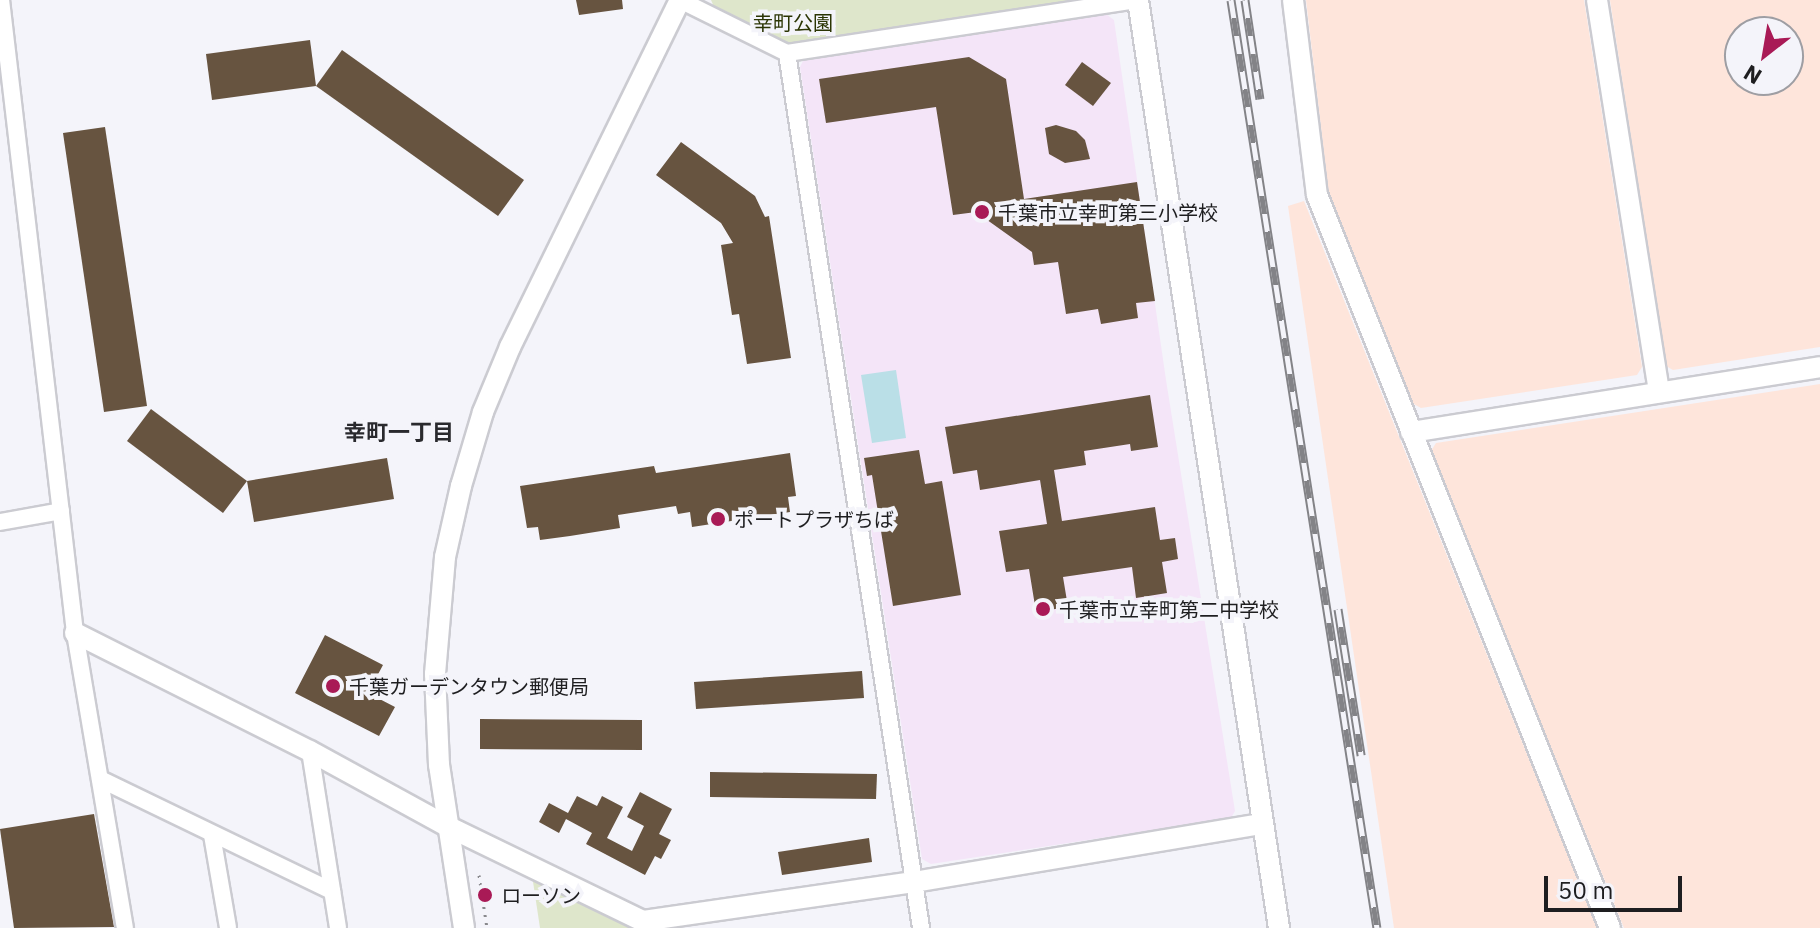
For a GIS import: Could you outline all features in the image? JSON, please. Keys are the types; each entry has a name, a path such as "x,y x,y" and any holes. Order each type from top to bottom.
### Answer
{"street":[{"path":"1,0 75,633 125,928"},
{"path":"464,928 439,765 435,674 445,557 461,486 483,412 510,347 680,0 787,53 1138,0 1279,928"},
{"path":"1293,0 1317,195 1610,928"},
{"path":"1597,0 1659,392"},
{"path":"787,53 921,928"},
{"path":"1411,432 1820,367"},
{"path":"0,522 61,511"},
{"path":"75,633 310,751 449,827 643,921 914,882 1262,824"},
{"path":"310,751 338,928"},
{"path":"100,779 332,891"},
{"path":"212,835 228,928"}],"path":[{"path":"479,875 487,928"}],"shaded area":[{"path":"1306,0 1584,0 1642,367 1637,375 1421,408 1412,403 1329,195"},
{"path":"1610,0 1820,0 1820,347 1673,370 1666,366"},
{"path":"1102,11 1114,20 1166,380 1235,811 1231,818 931,864 922,859 800,67 804,59"},
{"path":"1304,201 1597,928 1394,928 1288,206"},
{"path":"1820,384 1820,928 1624,928 1431,451 1436,443"}],"green space":[{"name":"幸町公園","path":"711,0 1081,0 788,45 714,7"},
{"path":"532,875 640,928 540,928"}],"water":[{"path":"896,370 906,438 872,443 861,375"}],"building":[{"path":"576,0 622,0 623,9 579,15"},
{"path":"310,40 316,86 212,100 206,54"},
{"path":"342,50 524,180 498,216 316,86"},
{"path":"969,57 1006,79 1024,199 1137,182 1155,301 1136,303 1138,318 1101,324 1098,309 1066,314 1058,262 1034,265 1032,252 976,212 953,215 936,107 826,123 819,79"},
{"path":"1082,62 1111,83 1093,106 1065,85"},
{"path":"1056,125 1076,131 1085,140 1090,159 1065,163 1049,154 1045,128"},
{"path":"105,127 147,406 104,412 63,133"},
{"path":"681,142 755,196 765,217 769,216 791,358 747,364 739,314 732,315 721,245 733,243 721,223 656,175"},
{"path":"1150,395 1158,447 1131,451 1130,444 1084,451 1086,465 1054,470 1062,521 1155,507 1160,540 1175,538 1178,559 1162,562 1167,593 1136,598 1132,567 1063,577 1068,607 1036,612 1029,569 1006,572 999,531 1047,524 1040,480 980,490 977,470 953,474 945,427"},
{"path":"151,409 247,481 223,513 127,441"},
{"path":"919,450 925,484 942,481 961,595 893,606 872,475 867,476 864,458"},
{"path":"790,453 796,496 788,497 790,512 692,527 690,512 678,514 676,506 618,515 620,528 570,536 540,540 538,527 527,528 520,486 654,466 656,473"},
{"path":"387,458 394,499 254,522 247,481"},
{"path":"325,635 383,665 368,693 395,707 379,736 295,693"},
{"path":"862,671 864,698 696,709 694,682"},
{"path":"480,719 642,720 642,750 480,749"},
{"path":"710,772 877,774 876,799 710,797"},
{"path":"640,792 672,809 659,834 671,840 661,859 655,856 645,875 586,844 592,833 566,819 559,833 539,822 549,803 568,813 577,796 597,806 602,796 623,807 607,838 632,851 644,826 627,817"},
{"path":"94,814 114,927 14,928 0,829"},
{"path":"869,838 872,862 782,875 778,852"}],"railway":[{"path":"1231,0 1377,928"},
{"path":"1245,0 1260,99"},
{"path":"1338,609 1361,755"}],"place":[{"name":"千葉市立幸町第三小学校","path":"982,212"},
{"name":"ポートプラザちば","path":"718,519"},
{"name":"千葉市立幸町第二中学校","path":"1043,609"},
{"name":"千葉ガーデンタウン郵便局","path":"333,686"},
{"name":"ローソン","path":"485,895"}],"district":[{"name":"幸町一丁目","path":"399,432"}]}
